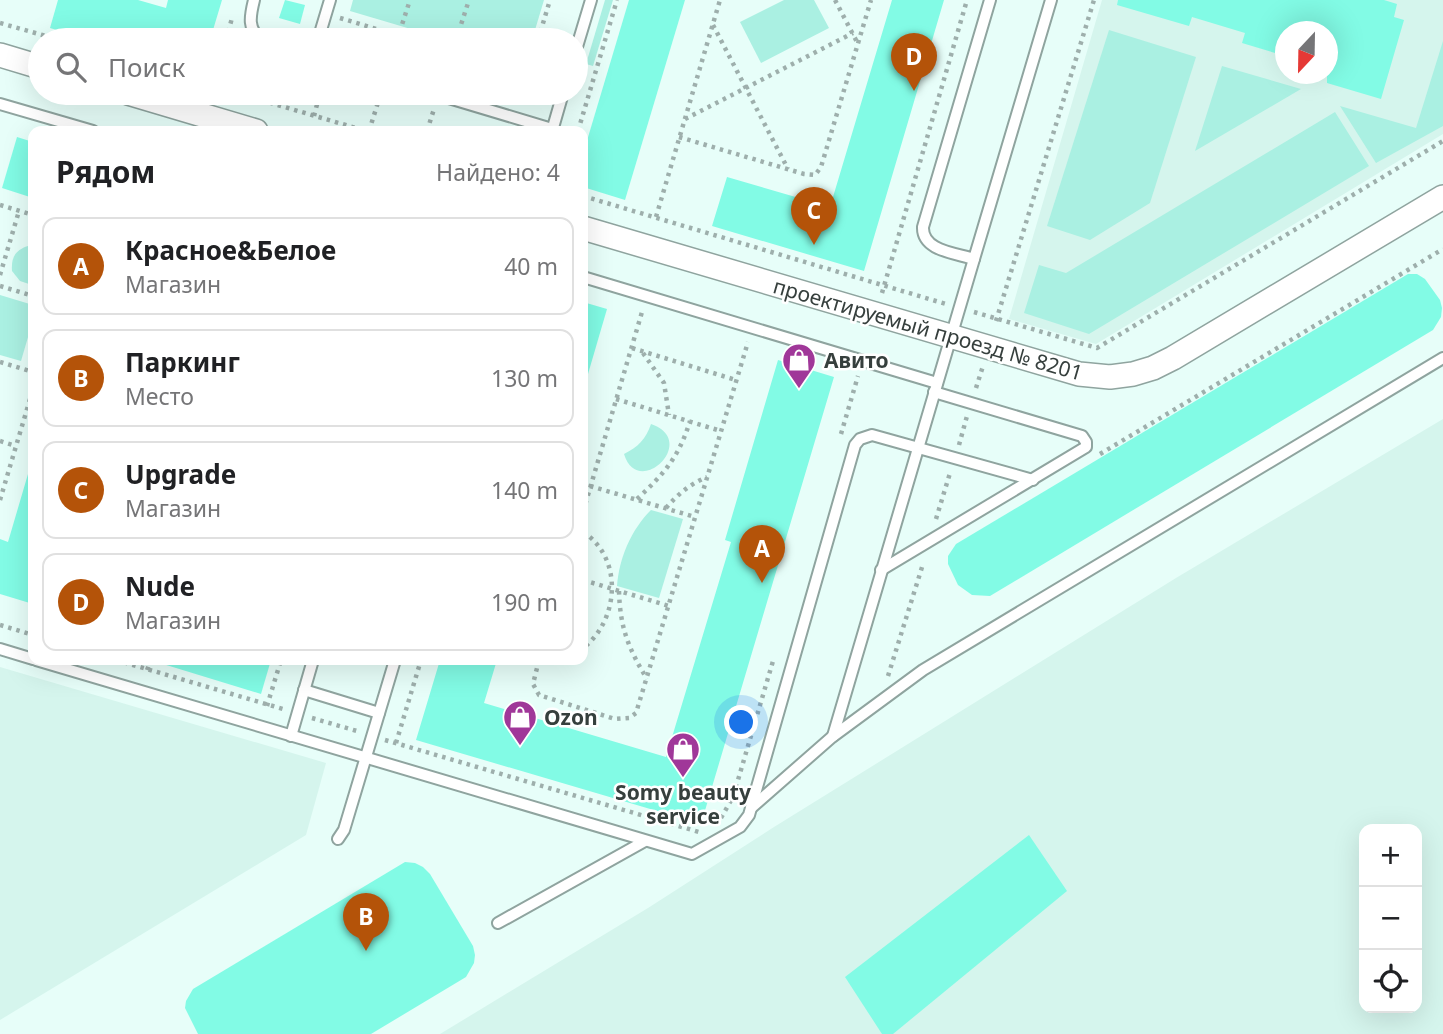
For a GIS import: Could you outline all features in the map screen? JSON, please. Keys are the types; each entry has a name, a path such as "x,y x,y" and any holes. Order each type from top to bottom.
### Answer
{"street":[{"path":"0,55 28,63"},
{"path":"161,105 215,125"},
{"name":"проектируемый проезд № 8201","path":"588,229 950,338 1079,374 1110,377 1153,368 1194,347 1443,197"}],"lane":[{"path":"251,28 254,0"},
{"path":"322,28 330,0"},
{"path":"583,28 591,0"},
{"path":"974,258 932,246 925,240 923,227 990,0"},
{"path":"832,737 1051,0"},
{"path":"0,104 76,126"},
{"path":"471,105 539,126"},
{"path":"553,126 559,105"},
{"path":"588,278 863,360 1082,436 1086,442 1082,452 881,570"},
{"path":"751,808 832,737 923,670 1443,358"},
{"path":"61,665 685,853 695,853 740,827 751,808 855,445 860,439 872,435 1033,481"},
{"path":"0,649 28,657"},
{"path":"291,736 312,665"},
{"path":"338,839 344,830 393,665"},
{"path":"304,691 379,713"},
{"path":"498,923 645,841"}],"path":[{"path":"401,28 410,0"},
{"path":"460,28 468,0"},
{"path":"542,28 550,0"},
{"path":"588,99 617,0"},
{"path":"656,218 720,0"},
{"path":"835,0 858,43"},
{"path":"679,137 810,176 819,172 871,0"},
{"path":"876,315 967,0"},
{"path":"326,14 368,28"},
{"path":"0,23 28,31"},
{"path":"713,24 788,169"},
{"path":"684,120 853,33"},
{"path":"277,105 349,126"},
{"path":"314,116 317,105"},
{"path":"369,126 377,105"},
{"path":"580,126 586,105"},
{"path":"588,198 1097,348 1443,141"},
{"path":"0,205 28,214"},
{"path":"0,275 19,211"},
{"path":"1089,460 1443,249"},
{"path":"0,286 28,294"},
{"path":"588,493 647,296"},
{"path":"538,665 533,684 539,695 615,719 629,718 636,713 752,327"},
{"path":"632,348 736,380"},
{"path":"643,352 664,383 669,415"},
{"path":"839,440 863,360"},
{"path":"0,362 28,370"},
{"path":"616,399 721,430"},
{"path":"0,500 28,406"},
{"path":"636,500 669,468 690,421"},
{"path":"0,441 16,446"},
{"path":"666,508 683,490 707,477"},
{"path":"590,486 695,517"},
{"path":"588,538 603,554 616,590 620,619 635,661 647,680"},
{"path":"588,582 669,606"},
{"path":"588,644 605,621 616,590"},
{"path":"0,625 28,633"},
{"path":"714,826 733,797 776,651"},
{"path":"133,665 689,830 699,832 707,829"},
{"path":"261,727 280,665"},
{"path":"396,743 419,665"}],"shaded area":[{"path":"1102,0 1443,0 1443,134 1096,344 1009,319"},
{"path":"1443,419 1443,1034 440,1034 648,908 1176,578"},
{"path":"0,667 326,763 306,835 0,1020"}],"green space":[{"path":"353,0 544,0 536,28 407,28 350,11"},
{"path":"605,0 613,0 593,66 588,65"},
{"path":"784,0 814,0 829,28 761,63 740,22"},
{"path":"1109,30 1196,57 1150,203 1090,240 1047,226"},
{"path":"1443,41 1443,126 1376,163 1340,106 1416,128"},
{"path":"1222,66 1275,81 1275,84 1301,89 1195,151"},
{"path":"1335,112 1369,166 1089,334 1024,313 1039,265 1066,273"},
{"path":"28,246 28,284 20,281 12,271 12,262 20,250"},
{"path":"0,295 28,303 28,337 21,361 0,355"},
{"path":"651,424 664,432 669,442 668,453 661,463 652,469 641,471 631,467 624,454 641,442"},
{"path":"651,510 683,519 659,598 617,586 627,545"}],"building":[{"path":"58,0 138,0 166,8 168,0 222,0 214,28 50,28"},
{"path":"285,0 305,5 300,24 279,18"},
{"path":"629,0 685,0 625,200 588,189 588,137"},
{"path":"892,0 944,0 864,271 712,226 727,177 830,207"},
{"path":"1118,0 1384,0 1397,4 1394,17 1404,20 1381,99 1330,84 1338,84 1338,21 1275,21 1275,53 1242,43 1245,33 1192,17 1189,26 1117,5"},
{"path":"17,137 28,140 28,196 2,188"},
{"path":"1408,274 1417,274 1425,279 1440,300 1441,317 1433,330 990,596 972,595 958,585 948,564 948,556 956,544"},
{"path":"588,303 607,309 588,374"},
{"path":"778,360 834,377 701,824 416,740 438,665 495,665 484,703 666,757 731,542 725,540"},
{"path":"28,474 28,602 0,594 0,539 8,542"},
{"path":"166,665 270,665 261,694"},
{"path":"1029,835 1067,891 893,1034 882,1034 845,977"},
{"path":"405,862 415,863 430,874 473,946 474,963 466,977 371,1034 198,1034 185,1008 193,989"}],"place":[{"name":"Nude","path":"914,91"},
{"name":"Upgrade","path":"814,245"},
{"name":"Авито","path":"799,390"},
{"name":"Красное&Белое","path":"762,583"},
{"name":"Ozon","path":"520,747"},
{"name":"Somy beauty service","path":"683,779"},
{"name":"Паркинг","path":"366,951"}]}
